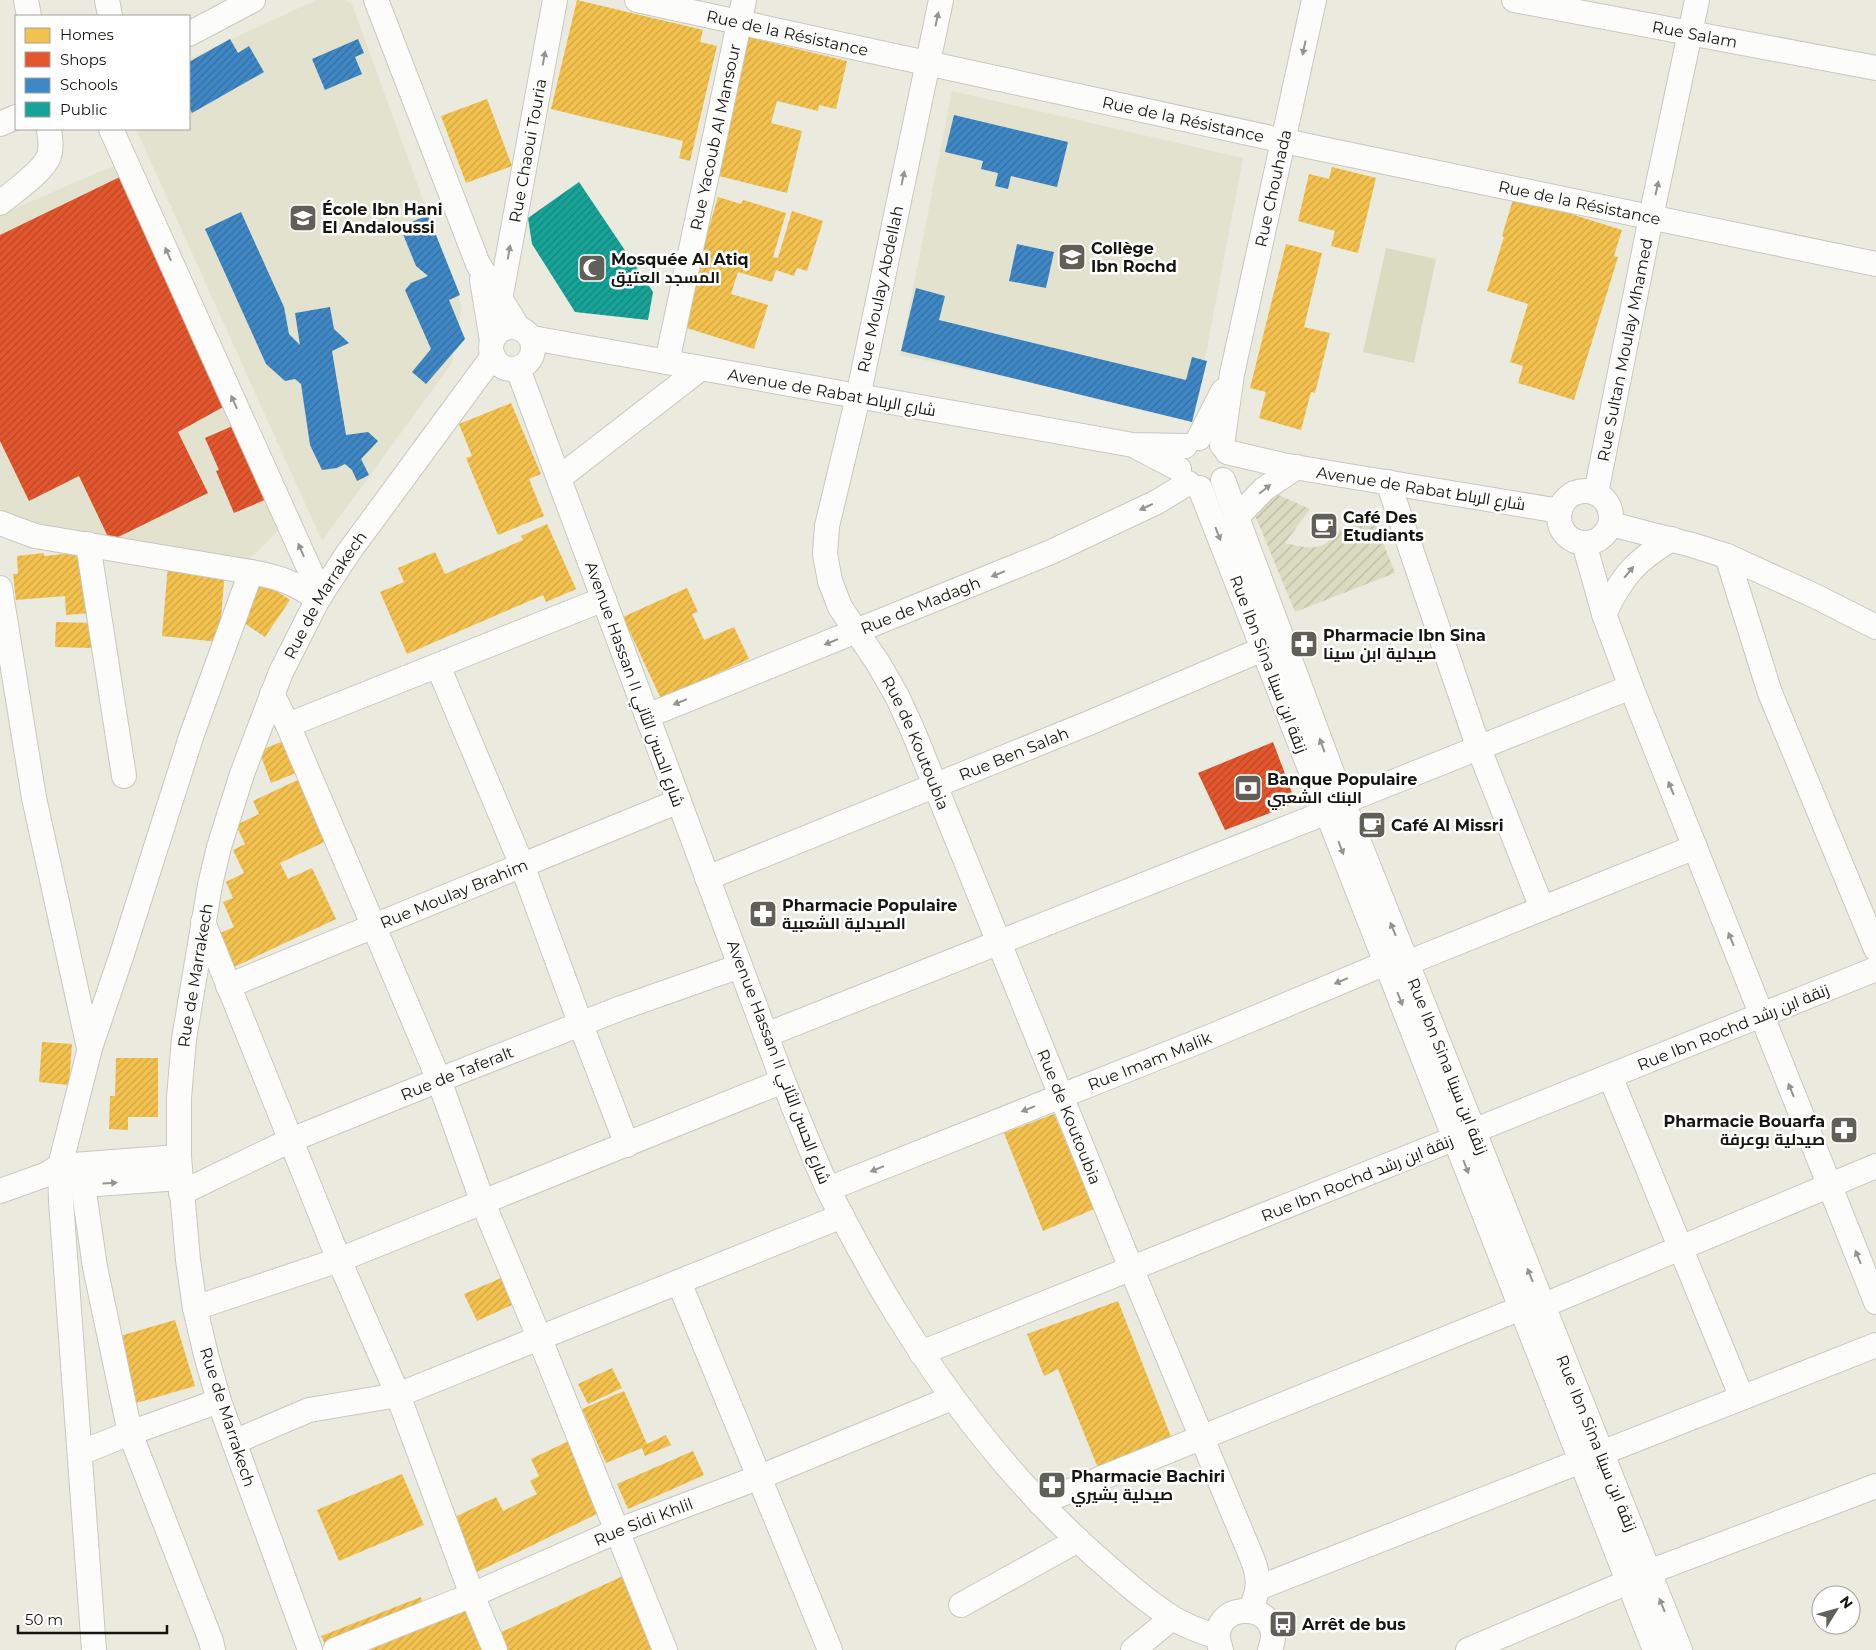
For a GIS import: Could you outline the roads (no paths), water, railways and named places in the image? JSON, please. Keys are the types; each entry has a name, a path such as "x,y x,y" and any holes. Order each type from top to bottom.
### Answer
{"street":[{"path":"26,0 29,15"},
{"path":"107,0 110,15"},
{"path":"190,33 219,9 253,0"},
{"path":"376,0 478,264 500,300 534,346 530,360 518,369 503,367 497,362 492,348 478,264"},
{"name":"Rue Chaoui Touria","path":"500,300 555,0"},
{"name":"Rue de la Résistance","path":"636,0 741,11 927,64 1284,141 1876,264"},
{"name":"Rue Moulay Abdellah","path":"856,632 840,607 830,581 825,554 827,526 858,397 941,0"},
{"name":"Rue Chouhada","path":"1224,463 1232,374 1314,0"},
{"name":"Rue Salam","path":"1514,0 1876,68"},
{"name":"Rue Sultan Moulay Mhamed","path":"1596,493 1651,217 1697,0"},
{"name":"Rue Yacoub Al Mansour","path":"667,362 741,11"},
{"path":"0,203 40,169 49,157 51,144 49,130"},
{"path":"111,130 319,597"},
{"path":"492,348 500,330 512,326 525,333"},
{"name":"Avenue de Rabat شارع الرباط","path":"525,333 667,362 1133,445 1192,442"},
{"name":"Rue de Marrakech","path":"310,1650 219,1401 195,1308 188,1260 180,1176 179,1098 184,1040 210,885 230,810 272,694 292,649 319,597 492,348"},
{"path":"558,478 700,368"},
{"name":"Avenue Hassan II شارع الحسن الثاني","path":"518,369 783,1081 828,1189 871,1270 921,1353 952,1398 1009,1470 1078,1540 1140,1593 1172,1618 1220,1647"},
{"name":"Rue Chouhada","path":"1192,442 1232,374"},
{"path":"1208,438 1224,463 1213,487 1189,480 1180,452 1192,442 1208,438"},
{"name":"Avenue de Rabat شارع الرباط","path":"1133,445 1189,480"},
{"name":"Avenue de Rabat شارع الرباط","path":"1224,463 1290,466 1560,511"},
{"name":"Rue Ibn Sina زنقة ابن سينا","path":"1224,463 1237,517 1335,807 1638,1577 1655,1650"},
{"path":"1237,517 1290,466"},
{"name":"Rue Ibn Sina زنقة ابن سينا","path":"1189,480 1335,807"},
{"name":"Rue de Madagh","path":"647,716 1051,552 1156,502 1189,480"},
{"path":"1388,482 1478,749 1542,908"},
{"path":"1578,492 1596,493 1609,506 1611,524 1607,532 1592,542 1574,541 1567,536 1559,520 1564,502 1578,492"},
{"path":"0,522 35,536 280,578 298,585 319,597"},
{"path":"1611,524 1672,539 1727,556 1815,596 1876,627"},
{"path":"1604,614 1615,590 1630,570 1650,552 1672,539"},
{"path":"1584,543 1604,614 1631,687 1876,1302"},
{"path":"88,544 124,776"},
{"path":"1727,556 1770,693 1876,949"},
{"path":"94,1650 80,1453 55,1173 90,1048 192,734 251,572"},
{"path":"0,588 34,798 90,1048"},
{"path":"288,725 604,599"},
{"name":"Rue de Koutoubia","path":"856,632 878,662 897,696 936,785 1131,1268 1256,1567 1258,1588"},
{"name":"Rue Ben Salah","path":"708,878 1263,649"},
{"path":"438,666 522,865 580,1025 627,1145"},
{"path":"766,1035 1631,687"},
{"path":"272,694 288,725 439,1080 483,1203 665,1650"},
{"name":"Rue Moulay Brahim","path":"228,986 679,800"},
{"name":"Rue Imam Malik","path":"828,1189 1396,963 1542,908 1695,847"},
{"path":"204,922 339,1260 398,1395 472,1595 495,1650"},
{"name":"Rue de Taferalt","path":"180,1176 291,1140 580,1025 740,966"},
{"name":"Rue Ibn Rochd زنقة ابن رشد","path":"921,1353 1876,969"},
{"path":"1610,1076 1742,1398"},
{"path":"195,1308 339,1260 783,1081"},
{"path":"1040,1503 1201,1436 1680,1248 1876,1166"},
{"path":"55,1173 83,1185 180,1176"},
{"path":"0,1191 55,1173 180,1176"},
{"path":"83,1185 94,1267 130,1433 213,1650"},
{"path":"234,1442 309,1410 398,1395 842,1216"},
{"path":"679,1282 830,1650"},
{"path":"1249,1610 1257,1596 1258,1588 1876,1345"},
{"name":"Rue Sidi Khlil","path":"335,1650 472,1595 617,1531 760,1477 952,1398"},
{"path":"80,1453 219,1401"},
{"path":"1468,1650 1638,1577 1876,1486"},
{"path":"961,1604 1078,1540"},
{"name":"Rue Ibn Sina زنقة ابن سينا","path":"1638,1577 1680,1650"},
{"path":"1220,1647 1219,1629 1227,1616 1241,1610 1249,1610 1258,1612 1270,1624 1273,1632 1270,1650"},
{"path":"1133,1650 1172,1618"}],"place":[{"name":"École Ibn Hani El Andaloussi","path":"303,218"},
{"name":"Collège Ibn Rochd","path":"1072,257"},
{"name":"Mosquée Al Atiq المسجد العتيق","path":"592,268"},
{"name":"Café Des Etudiants","path":"1324,526"},
{"name":"Pharmacie Ibn Sina صيدلية ابن سينا","path":"1304,644"},
{"name":"Banque Populaire البنك الشعبي","path":"1248,788"},
{"name":"Café Al Missri","path":"1372,825"},
{"name":"Pharmacie Populaire الصيدلية الشعبية","path":"763,914"},
{"name":"Pharmacie Bouarfa صيدلية بوعرفة","path":"1844,1130"},
{"name":"Pharmacie Bachiri صيدلية بشيري","path":"1052,1485"},
{"name":"Arrêt de bus","path":"1283,1624"}]}
